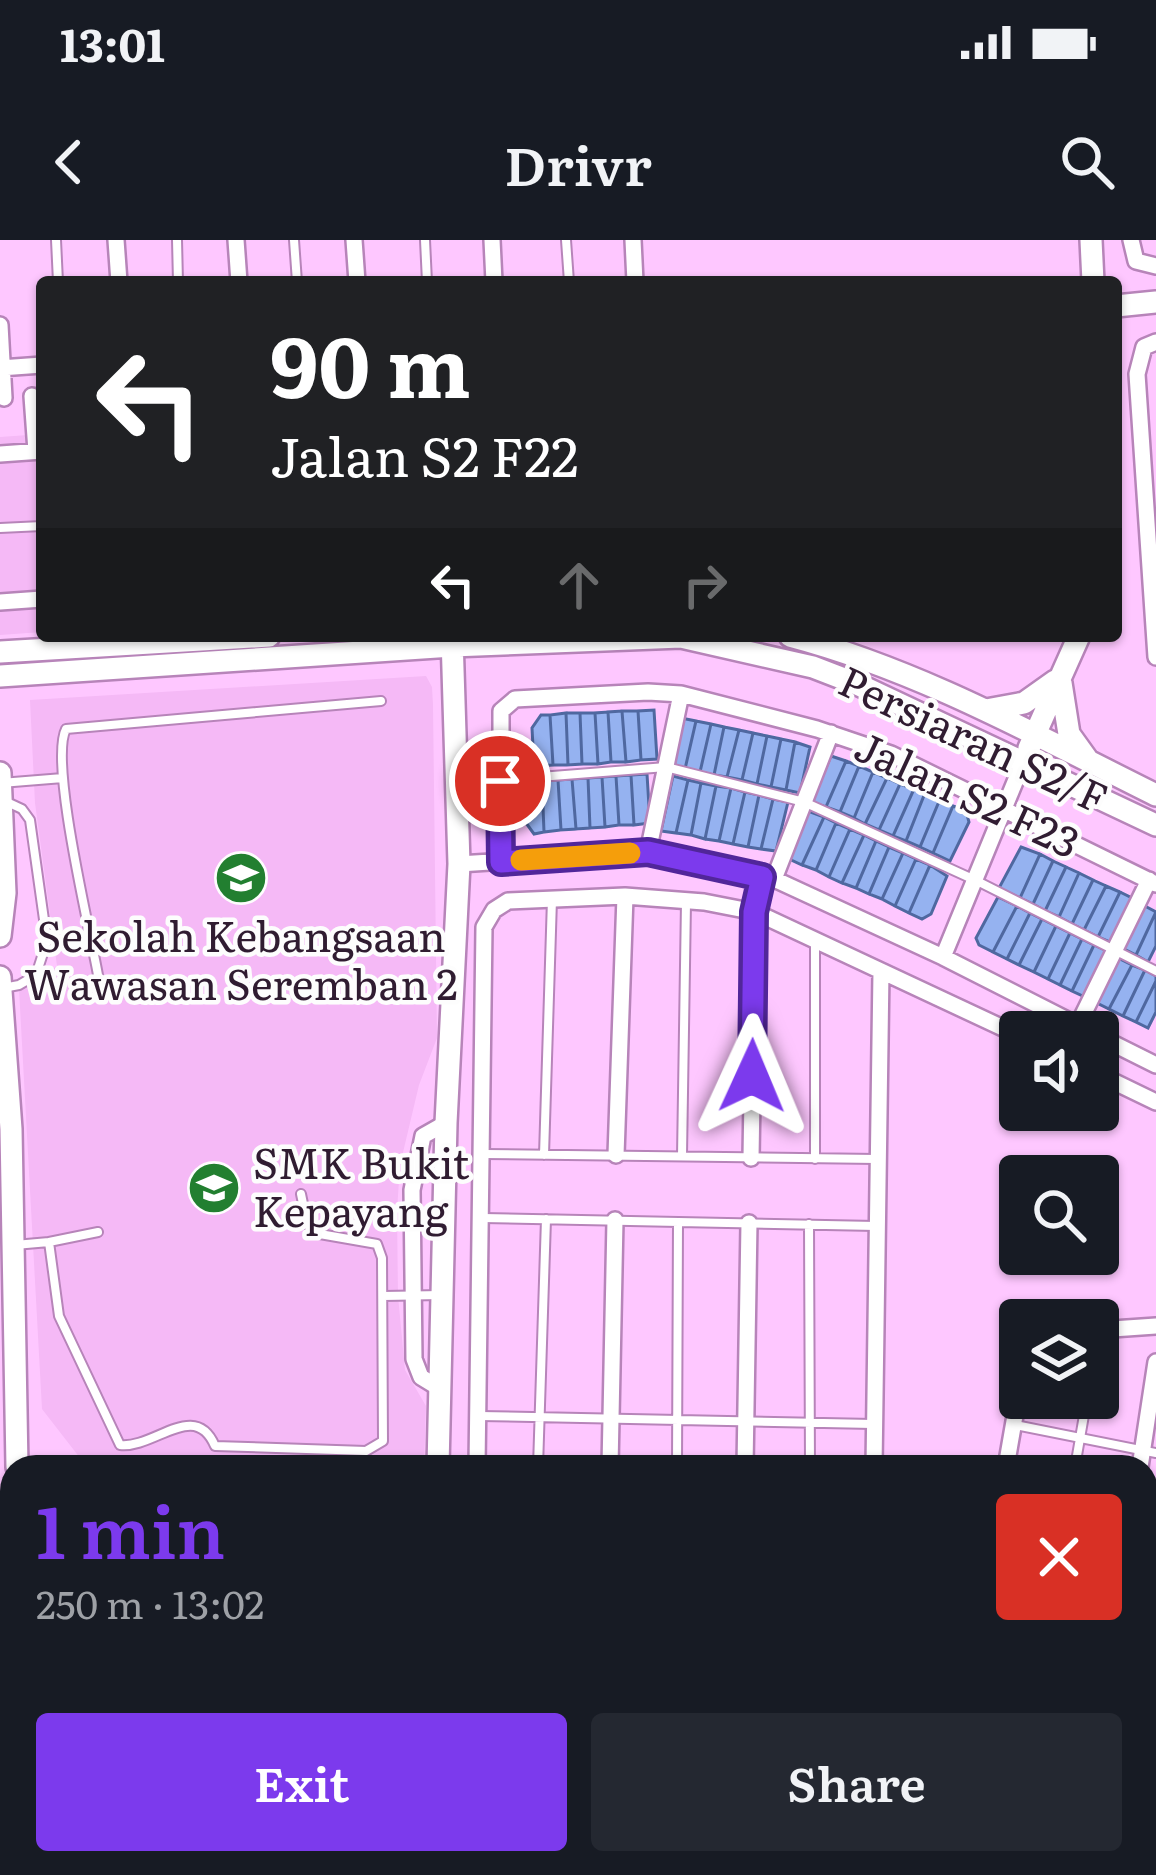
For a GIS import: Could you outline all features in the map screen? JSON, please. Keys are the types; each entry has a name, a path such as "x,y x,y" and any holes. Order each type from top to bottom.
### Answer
{"main road":[{"path":"1091,240 1093,276"},
{"path":"1122,305 1156,302"},
{"path":"0,652 95,642"},
{"name":"Persiaran S2/F","path":"0,676 439,642"},
{"path":"438,1455 446,1123 459,864 452,642"},
{"name":"Persiaran S2/F","path":"707,642 813,667 1024,760 1156,825"},
{"name":"Persiaran S2/F","path":"811,642 857,655 986,710 1156,795"},
{"path":"1024,760 1076,642"},
{"path":"986,710 1024,703 1060,677"},
{"path":"1060,677 1069,734 1090,762"},
{"path":"0,773 5,893 0,936"},
{"path":"0,976 11,1129 17,1455"}],"street":[{"path":"116,240 119,276"},
{"path":"236,240 239,276"},
{"path":"354,240 357,276"},
{"path":"492,240 494,276"},
{"path":"633,240 635,276"},
{"path":"1131,240 1136,261 1156,266"},
{"path":"0,325 2,398 36,396"},
{"path":"1156,342 1144,346 1138,374 1156,657"},
{"path":"1,368 36,365"},
{"path":"0,454 36,451"},
{"path":"0,602 36,599"},
{"name":"Jalan S2 F23","path":"501,862 501,711 506,703 648,692 682,694 831,733 891,754 1153,882"},
{"path":"648,852 682,694"},
{"path":"751,1158 754,912 831,733"},
{"path":"943,957 1024,760"},
{"path":"459,864 648,852 768,878 1050,1011"},
{"path":"1096,1011 1115,952 1153,882"},
{"path":"616,1155 625,896"},
{"path":"477,1455 484,927 494,910 508,902 553,897 625,896 754,912 999,1026"},
{"path":"874,1455 881,971"},
{"path":"1119,1046 1156,1065"},
{"path":"1119,1084 1156,1102"},
{"path":"440,1388 422,1377 414,1359 412,1190 423,1136 446,1123"},
{"path":"446,1154 480,1154"},
{"path":"610,1455 615,1220"},
{"path":"745,1455 749,1223"},
{"path":"1119,1329 1156,1326"},
{"path":"1146,1455 1156,1362"},
{"path":"1008,1455 1015,1419"}],"lane":[{"path":"56,240 58,276"},
{"path":"176,240 178,276"},
{"path":"294,240 296,276"},
{"path":"425,240 427,276"},
{"path":"566,240 568,276"},
{"path":"0,528 36,526"},
{"path":"98,975 63,778 60,740 66,729 381,701"},
{"path":"500,781 666,767 804,802 977,881 1156,971"},
{"path":"0,783 63,778"},
{"path":"0,799 22,809 30,820 47,941 36,975 19,985 0,988"},
{"path":"544,1155 553,897"},
{"path":"682,1156 686,901"},
{"path":"814,941 814,1159"},
{"path":"480,1154 878,1159"},
{"path":"49,1242 58,1316 120,1445 136,1447 170,1428 187,1425 209,1432 215,1446 367,1450 382,1441 382,1258 376,1244 314,1233 301,1194"},
{"path":"482,1218 877,1226"},
{"path":"538,1455 546,1219"},
{"path":"677,1455 678,1222"},
{"path":"809,1225 810,1455"},
{"path":"14,1245 98,1232"},
{"path":"383,1296 443,1295"},
{"path":"478,1416 874,1424"},
{"path":"1077,1455 1083,1419"},
{"path":"1014,1424 1080,1436 1140,1455"}],"shaded area":[{"path":"36,434 36,632 0,635 0,437"},
{"path":"426,676 432,687 437,1038 419,1085 400,1165 397,1211 405,1370 426,1406 424,1455 78,1455 42,1409 19,989 57,966 35,803 30,700"}],"building":[{"path":"654,710 657,759 641,760 638,711"},
{"path":"622,711 638,711 641,760 626,762"},
{"path":"622,711 626,762 611,762 608,712"},
{"path":"608,712 611,762 598,764 595,713"},
{"path":"566,713 580,713 582,764 568,765"},
{"path":"566,713 568,765 553,765 550,715"},
{"path":"580,713 595,713 598,764 582,764"},
{"path":"541,715 550,715 553,765 534,766 532,728"},
{"path":"681,718 696,721 685,769 671,766"},
{"path":"696,721 711,724 700,772 685,769"},
{"path":"711,724 724,727 714,775 700,772"},
{"path":"724,727 739,730 727,777 714,775"},
{"path":"739,730 753,733 742,780 727,777"},
{"path":"753,733 767,736 757,784 742,780"},
{"path":"767,736 781,739 771,787 757,784"},
{"path":"781,739 795,742 786,790 771,787"},
{"path":"795,742 810,747 800,793 786,790"},
{"path":"831,756 846,761 826,807 811,802"},
{"path":"846,761 859,766 840,812 826,807"},
{"path":"859,766 873,772 854,818 840,812"},
{"path":"873,772 887,778 865,824 854,818"},
{"path":"647,774 650,823 634,825 631,775"},
{"path":"631,775 634,825 619,825 616,776"},
{"path":"616,776 619,825 605,827 602,777"},
{"path":"673,776 688,780 676,833 661,831"},
{"path":"602,777 605,827 590,828 588,778"},
{"path":"588,778 590,828 576,829 572,779"},
{"path":"887,778 900,784 879,830 865,824"},
{"path":"572,779 576,829 561,830 558,780"},
{"path":"558,780 561,830 544,832 542,781"},
{"path":"688,780 701,783 691,835 676,833"},
{"path":"542,781 544,832 534,834 521,816 526,782"},
{"path":"701,783 716,786 705,839 691,835"},
{"path":"900,784 914,789 893,836 879,830"},
{"path":"716,786 731,788 719,841 705,839"},
{"path":"731,788 745,792 733,844 719,841"},
{"path":"914,789 925,793 906,841 893,836"},
{"path":"745,792 759,795 748,847 733,844"},
{"path":"925,793 940,799 920,847 906,841"},
{"path":"759,795 773,799 761,849 748,847"},
{"path":"773,799 788,802 776,851 761,849"},
{"path":"940,799 953,806 933,853 920,847"},
{"path":"953,806 966,811 969,822 950,861 933,853"},
{"path":"808,811 824,817 802,865 787,858"},
{"path":"824,817 836,823 816,870 802,865"},
{"path":"836,823 850,829 829,877 816,870"},
{"path":"850,829 864,835 842,883 829,877"},
{"path":"864,835 876,841 856,888 842,883"},
{"path":"876,841 889,847 869,894 856,888"},
{"path":"889,847 903,853 882,899 869,894"},
{"path":"1021,847 1040,854 1020,898 999,888"},
{"path":"903,853 916,859 895,906 882,899"},
{"path":"1040,854 1053,861 1033,904 1020,898"},
{"path":"916,859 930,865 909,913 895,906"},
{"path":"1053,861 1066,867 1045,911 1033,904"},
{"path":"930,865 947,876 931,914 922,919 909,913"},
{"path":"1066,867 1079,873 1059,917 1045,911"},
{"path":"1079,873 1093,880 1072,924 1059,917"},
{"path":"1093,880 1106,886 1084,930 1072,924"},
{"path":"1106,886 1120,892 1098,937 1084,930"},
{"path":"1120,892 1134,899 1112,943 1098,937"},
{"path":"998,897 1017,906 993,952 976,938"},
{"path":"1143,905 1156,912 1136,955 1122,948"},
{"path":"1017,906 1030,913 1007,959 993,952"},
{"path":"1156,912 1156,946 1148,962 1136,955"},
{"path":"1030,913 1042,919 1019,965 1007,959"},
{"path":"1042,919 1056,926 1034,972 1019,965"},
{"path":"1056,926 1070,933 1048,979 1034,972"},
{"path":"1070,933 1082,939 1060,985 1048,979"},
{"path":"1082,939 1094,945 1072,991 1060,985"},
{"path":"1094,945 1107,951 1085,997 1072,991"},
{"path":"1118,958 1132,965 1109,1009 1095,1002"},
{"path":"1132,965 1145,970 1123,1016 1109,1009"},
{"path":"1145,970 1156,981 1136,1022 1123,1016"},
{"path":"1156,981 1156,1012 1148,1028 1136,1022"}],"slow traffic":[{"path":"521,860 630,853"}],"place":[{"name":"Sekolah Kebangsaan Wawasan Seremban 2","path":"241,878"},
{"name":"SMK Bukit Kepayang","path":"214,1188"}],"route":[{"path":"500,781 501,862 648,852 762,877 754,912 752,1076"}]}
